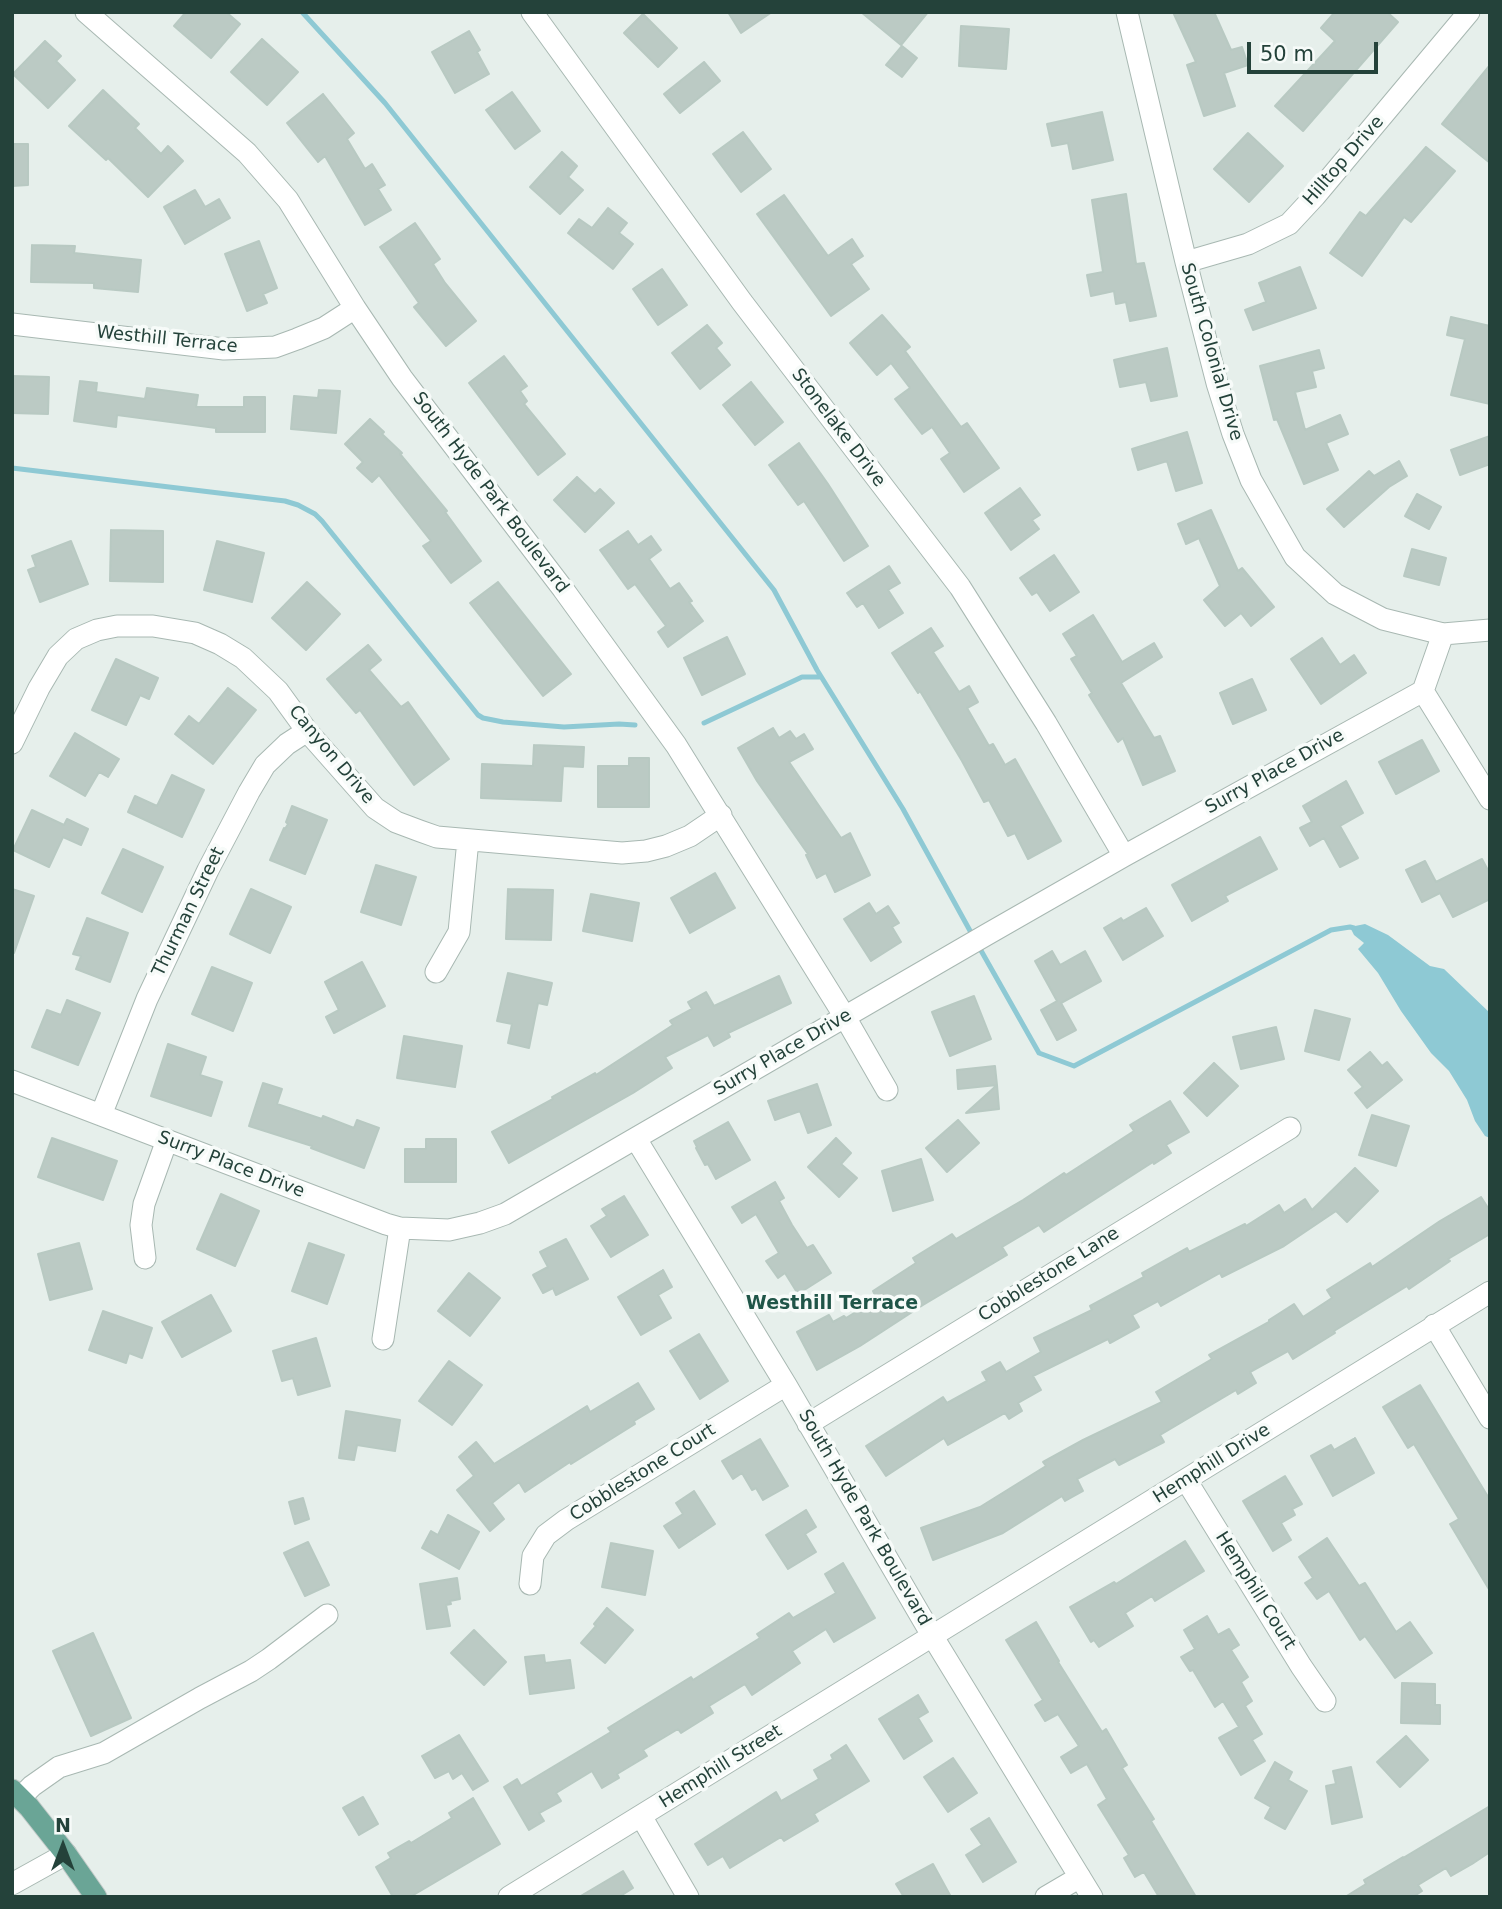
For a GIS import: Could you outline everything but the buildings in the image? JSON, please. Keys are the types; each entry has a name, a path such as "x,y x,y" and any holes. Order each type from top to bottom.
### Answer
{"main road":[{"path":"16,1794 66,1854 96,1897"}],"street":[{"name":"South Hyde Park Boulevard","path":"86,12 247,153 288,200 402,378 563,589 676,745 845,1017 887,1090"},
{"name":"Stonelake Drive","path":"532,12 742,302 960,587 1046,723 1124,856"},
{"name":"South Colonial Drive","path":"1127,12 1217,383 1251,480 1295,556 1335,594 1384,619 1443,634"},
{"name":"Hilltop Drive","path":"1186,262 1248,244 1289,223 1315,196 1469,12"},
{"name":"Westhill Terrace","path":"12,324 224,349 275,347 324,328 355,308"},
{"name":"Canyon Drive","path":"12,743 58,656 76,639 97,630 138,625 195,633 243,658 270,683 307,731 375,808 396,821 437,837 622,853 666,846 690,836 720,815"},
{"path":"1490,631 1443,634 1423,691 1490,799"},
{"name":"Surry Place Drive","path":"12,1081 386,1224 400,1228 449,1230 480,1223 505,1214 986,934 1423,691"},
{"name":"Thurman Street","path":"102,1115 147,999 248,792 265,765 287,744 307,731"},
{"path":"436,972 458,932 468,839"},
{"name":"Cobblestone Lane","path":"808,1424 1290,1128"},
{"name":"South Hyde Park Boulevard","path":"636,1139 786,1385 933,1637 1092,1897"},
{"path":"145,1258 141,1225 144,1204 167,1140"},
{"path":"383,1339 400,1228"},
{"name":"Hemphill Drive","path":"933,1637 1490,1292"},
{"path":"1434,1325 1490,1418"},
{"name":"Cobblestone Court","path":"530,1584 533,1556 546,1535 566,1520 786,1385"},
{"name":"Hemphill Court","path":"1186,1480 1325,1701"},
{"path":"16,1794 59,1767 104,1754 251,1671 327,1615"},
{"name":"Hemphill Street","path":"509,1897 933,1637"},
{"path":"641,1816 688,1897"},
{"path":"12,1884 66,1854"},
{"path":"1046,1897 1080,1877"}],"water":[{"path":"1365,924 1388,935 1430,966 1444,969 1490,1013 1490,1138 1485,1136 1475,1121 1467,1100 1449,1071 1431,1053 1378,973 1358,949 1364,943 1354,935 1350,927"}],"waterway":[{"path":"302,12 385,103 774,590 817,670 903,809 974,938"},
{"path":"12,468 285,501 298,505 322,521 478,715 503,722 564,727 635,725"},
{"path":"704,723 802,677 821,677"},
{"path":"979,947 1039,1053 1074,1066 1331,930 1354,928"}],"district":[{"name":"Westhill Terrace","path":"832,1304"}]}
